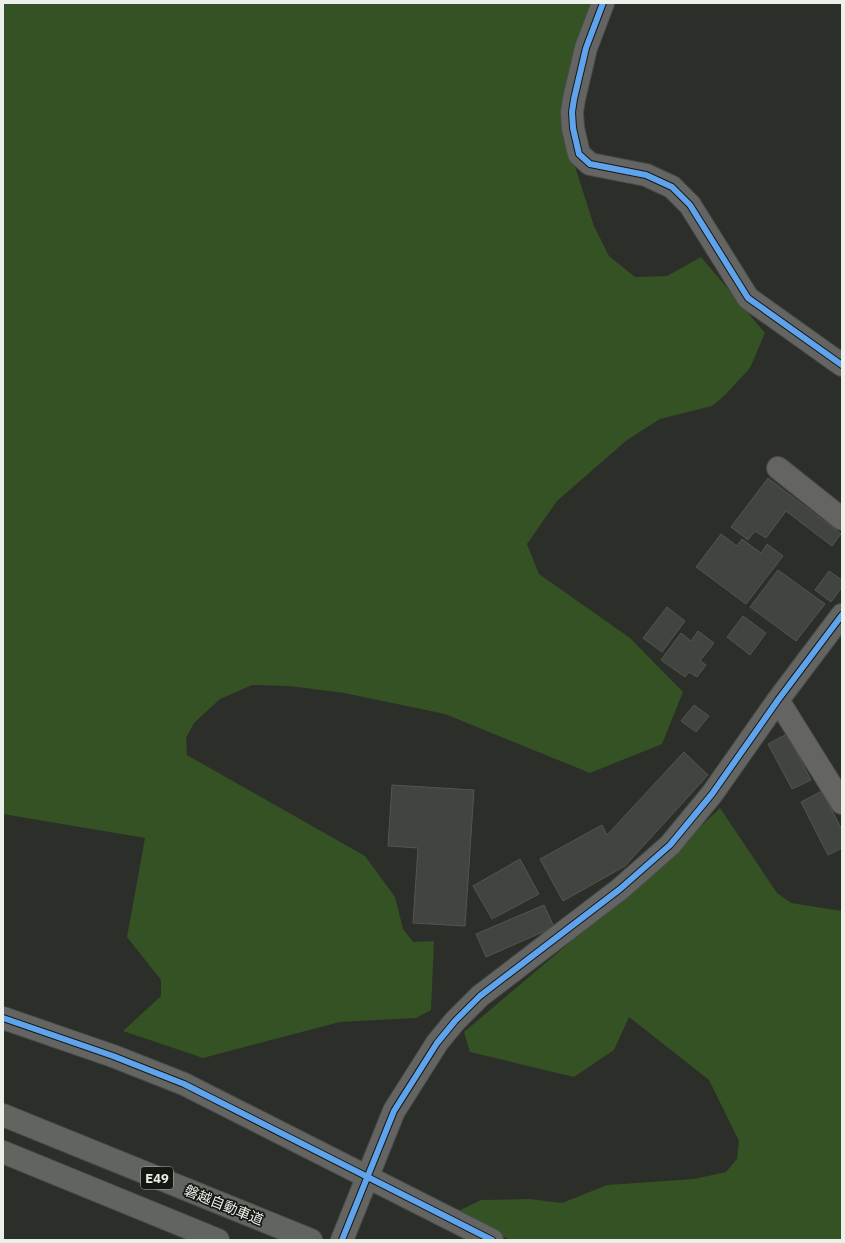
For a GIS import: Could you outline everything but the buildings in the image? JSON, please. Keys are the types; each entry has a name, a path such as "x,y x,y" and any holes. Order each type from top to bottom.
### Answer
{"highway":[{"name":"磐越自動車道","path":"3,1115 311,1240"},
{"name":"E49","path":"3,1152 218,1240"}],"street":[{"path":"603,3 586,48 574,99 572,112 573,128 579,154 590,164 646,175 672,187 690,205 748,298 842,365"},
{"path":"778,468 842,519"},
{"path":"342,1240 394,1111 416,1073 455,1021 480,996 620,889 670,844 712,794 778,700 842,615"},
{"path":"778,700 842,803"},
{"path":"3,1018 113,1056 184,1084 364,1187 492,1240"}],"green space":[{"path":"3,3 590,3 569,77 563,129 594,226 609,256 635,277 667,276 701,257 765,333 750,368 725,395 712,406 660,419 627,440 557,501 527,544 539,574 630,638 683,692 662,744 590,773 445,714 344,693 290,686 252,685 220,699 194,723 186,738 187,755 365,856 395,897 403,929 413,942 434,941 431,1010 416,1018 340,1022 203,1058 123,1031 161,996 161,980 127,937 145,838 3,814"},
{"path":"720,808 777,893 791,903 842,911 842,1240 510,1240 452,1214 481,1200 529,1199 562,1203 607,1185 694,1179 726,1172 737,1159 739,1141 709,1080 629,1017 614,1050 574,1077 470,1052 464,1032 653,872"}],"cycle path":[{"path":"603,3 586,48 574,99 572,112 573,128 579,154 590,164 646,175 672,187 690,205 748,298 842,365"},
{"path":"342,1240 394,1111 437,1043 455,1021 480,996 620,889 670,845 712,794 778,700 842,615"},
{"path":"3,1018 113,1056 184,1084 492,1240"}]}
